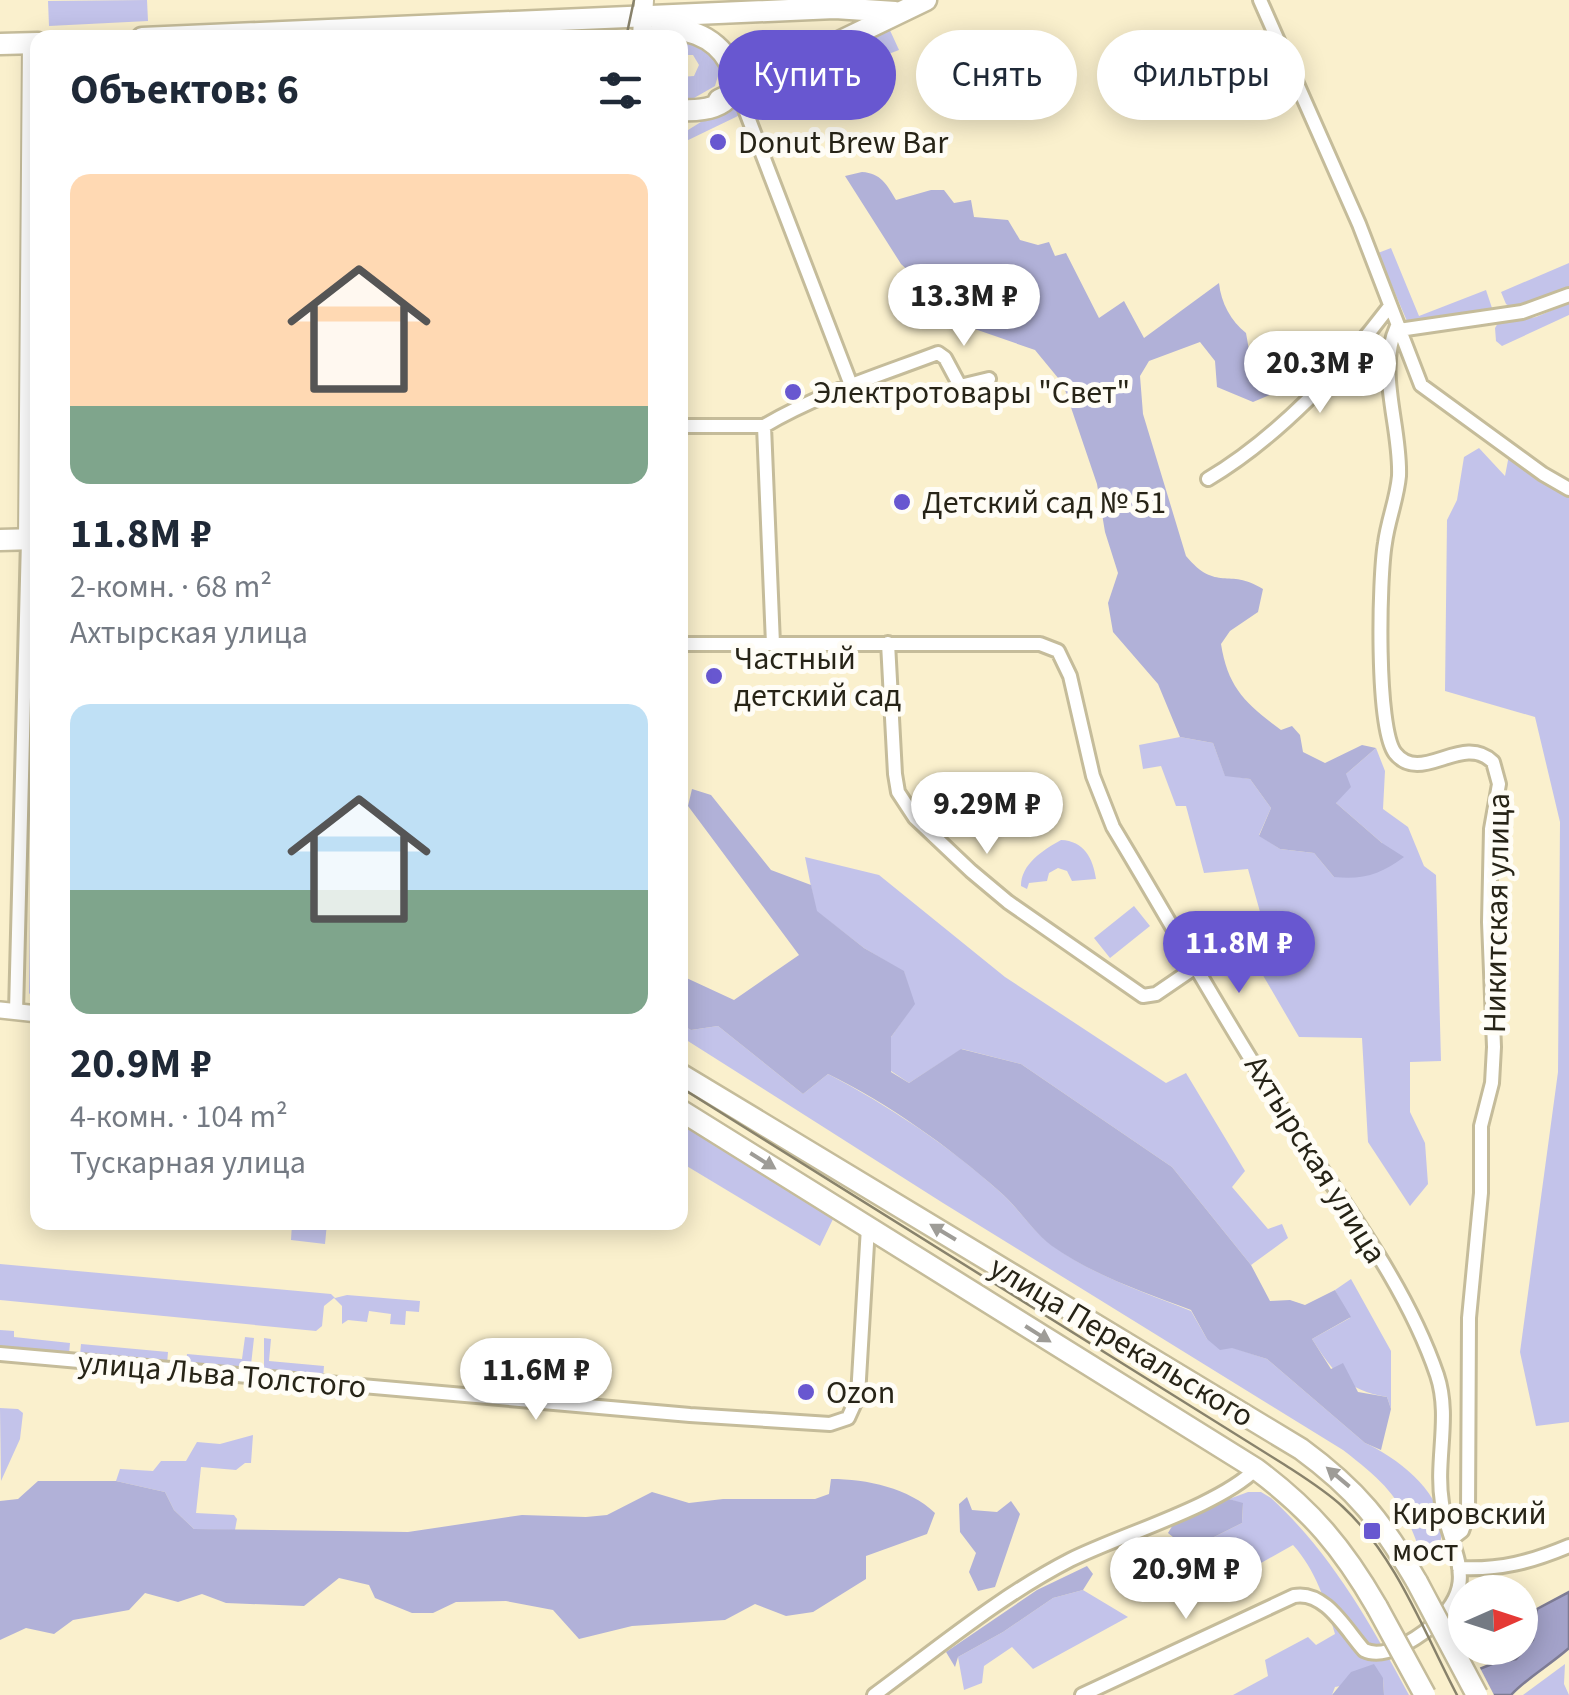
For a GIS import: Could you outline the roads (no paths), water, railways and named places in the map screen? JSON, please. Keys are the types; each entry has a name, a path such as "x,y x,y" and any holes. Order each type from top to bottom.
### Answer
{"main road":[{"path":"667,0 673,11 711,23 718,31"},
{"path":"859,30 926,0"},
{"path":"334,30 574,20 662,24 684,16 835,8 895,12"},
{"path":"574,20 608,30"},
{"path":"0,44 30,43"},
{"path":"688,108 718,101"},
{"path":"688,119 718,102"},
{"path":"0,540 30,539"},
{"name":"улица Перекальского","path":"688,1079 1301,1448 1334,1472 1371,1510 1417,1582 1477,1695"},
{"name":"улица Перекальского","path":"688,1115 1285,1490 1328,1531 1377,1607 1425,1695"}],"street":[{"path":"1260,0 1359,224 1421,386 1543,474 1569,488"},
{"path":"730,120 851,385"},
{"path":"1398,328 1484,320 1522,312 1569,295"},
{"path":"1208,478 1232,465 1299,406 1361,344 1390,306"},
{"name":"Никитская улица","path":"1398,328 1387,365 1399,474 1385,542 1380,612 1386,730 1391,746 1405,762 1434,762 1464,751 1484,754 1498,772 1499,784 1491,829 1489,903 1494,1014 1492,1083 1481,1126 1480,1193 1469,1318 1468,1514 1462,1532 1454,1538"},
{"path":"688,426 764,426 851,385 938,353 945,358 960,386 989,380"},
{"path":"764,426 773,644"},
{"path":"8,1011 30,612"},
{"path":"888,643 895,774 898,792 915,818 1008,902 1143,996 1156,994 1197,966"},
{"name":"Ахтырская улица","path":"688,644 1040,644 1058,650 1070,676 1100,799 1113,827 1414,1321 1442,1394 1440,1497 1460,1568"},
{"name":"улица Льва Толстого","path":"0,1354 830,1424 848,1418 858,1396 868,1227"},
{"path":"874,1695 1024,1586 1085,1553 1227,1491 1256,1469"},
{"path":"1082,1695 1306,1594 1320,1600 1364,1650 1380,1653 1418,1636 1452,1608 1460,1568 1495,1570 1534,1561 1569,1546"}],"tram line":[{"path":"628,30 634,0"},
{"path":"688,1092 1330,1496 1362,1527 1394,1571 1457,1695"}],"place":[{"name":"Donut Brew Bar","path":"718,142"},
{"name":"Электротовары \"Свет\"","path":"793,392"},
{"name":"Детский сад № 51","path":"902,502"},
{"name":"Частный детский сад","path":"714,676"},
{"name":"Ozon","path":"806,1392"},
{"name":"Кировский мост","path":"1372,1531"}]}
